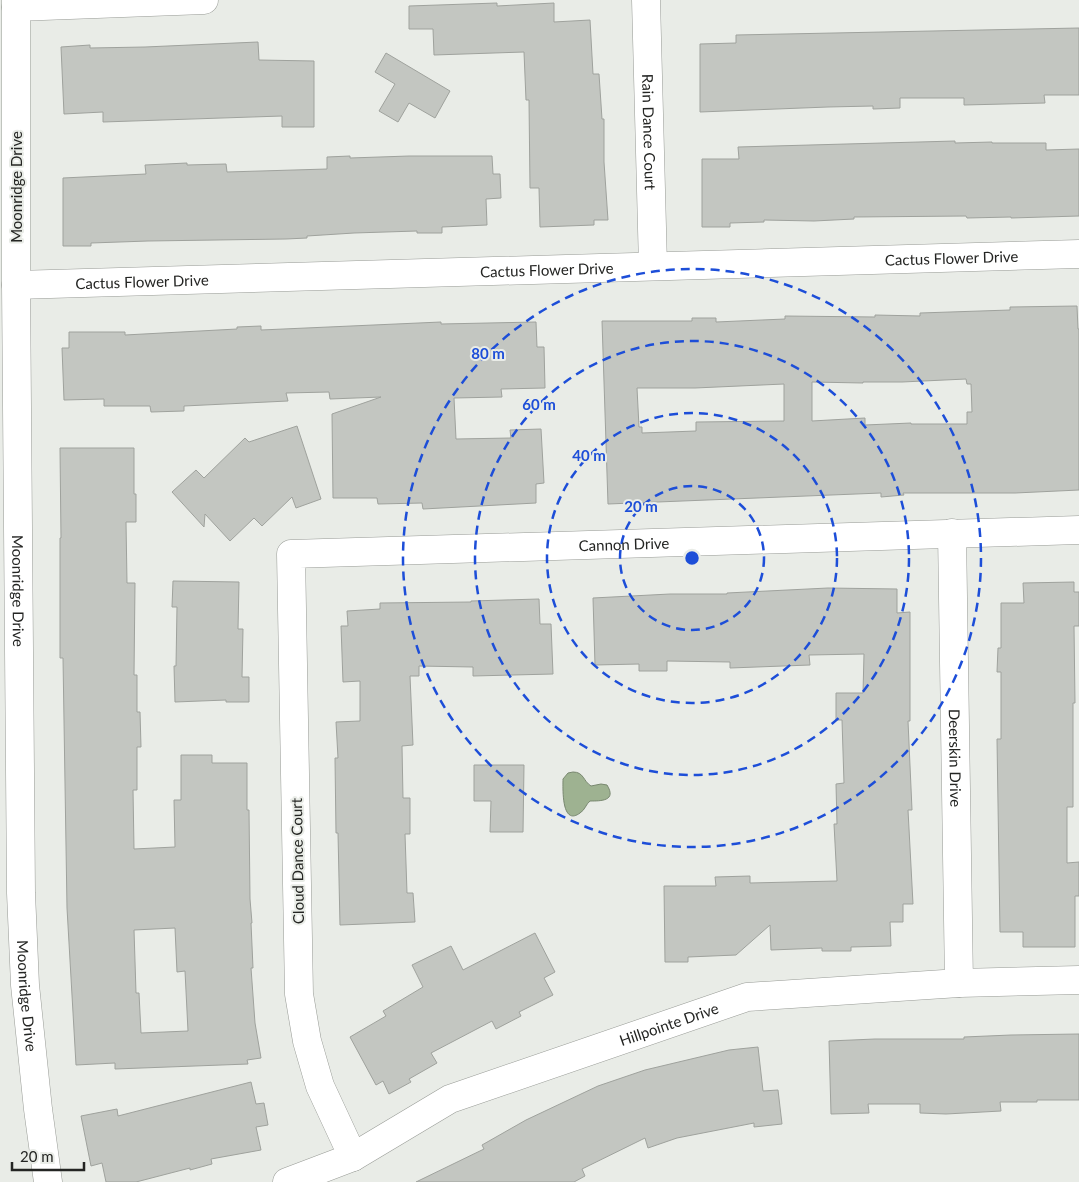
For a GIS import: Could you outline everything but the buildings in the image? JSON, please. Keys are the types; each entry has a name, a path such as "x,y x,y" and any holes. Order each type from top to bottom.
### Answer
{"street":[{"path":"16,3 204,0"},
{"name":"Rain Dance Court","path":"646,0 653,266"},
{"name":"Moonridge Drive","path":"16,3 16,285 21,902 25,985 48,1182"},
{"name":"Cactus Flower Drive","path":"16,285 1079,254"},
{"name":"Cannon Drive","path":"291,554 1079,530"},
{"name":"Deerskin Drive","path":"952,534 959,983"},
{"name":"Cloud Dance Court","path":"291,554 300,994 307,1041 320,1086 353,1157"},
{"name":"Hillpointe Drive","path":"287,1182 353,1157 450,1099 747,997 959,983 1079,980"}],"shaded area":[{"path":"568,773 579,773 591,786 607,785 610,790 609,797 599,801 590,801 582,812 574,816 569,815 566,811 563,790 563,779"}]}
